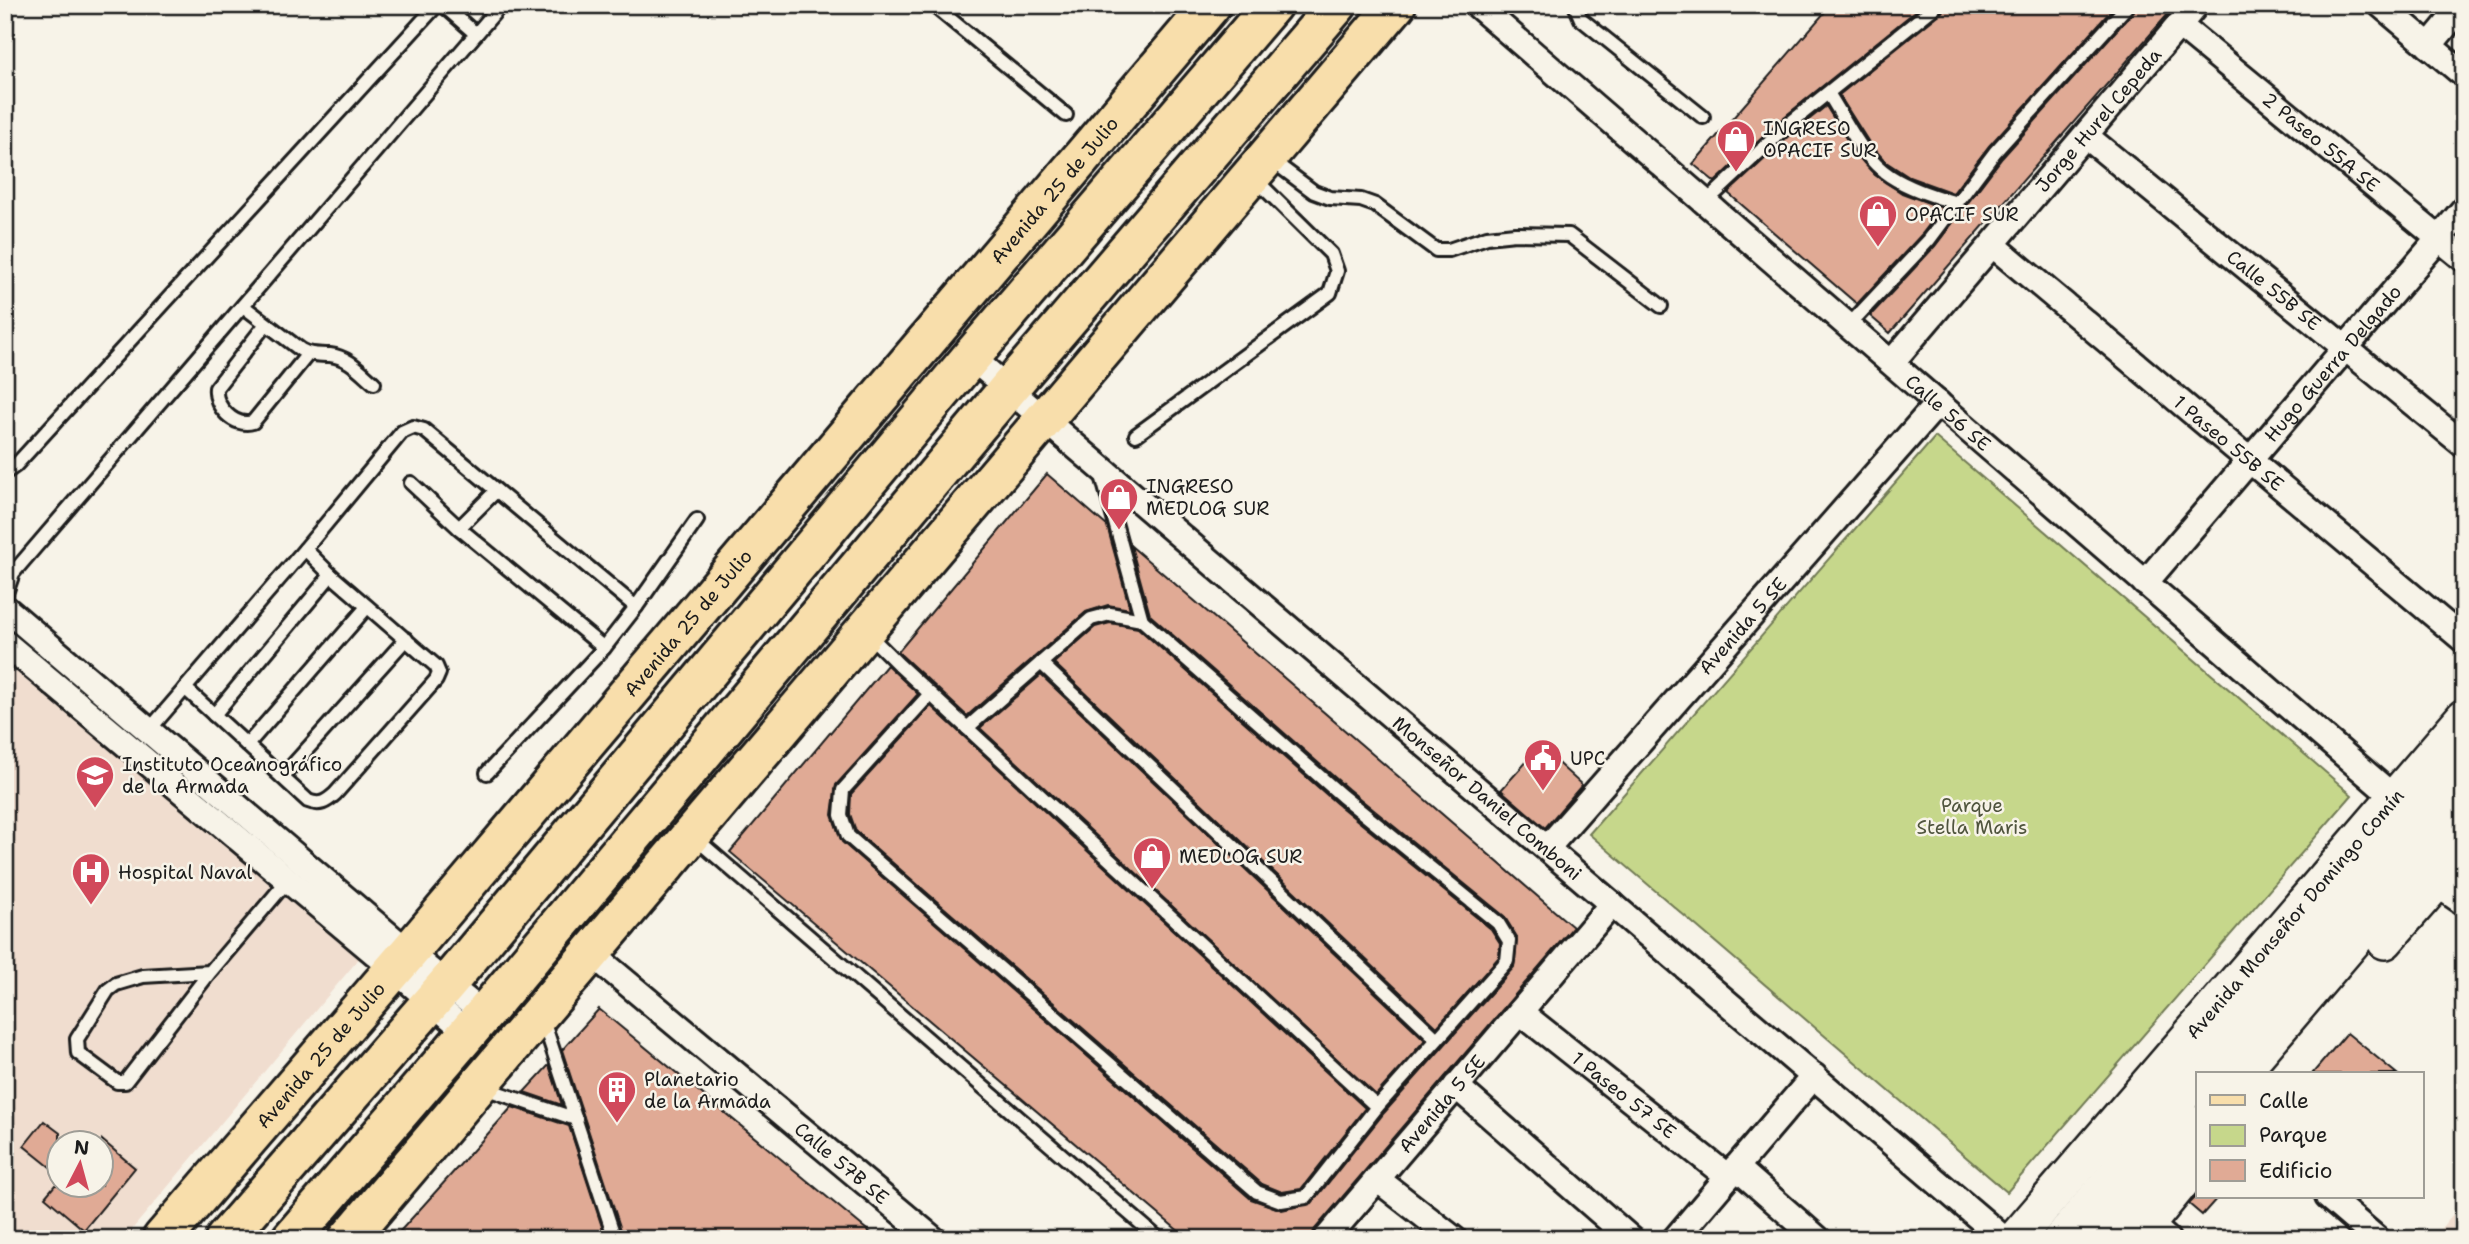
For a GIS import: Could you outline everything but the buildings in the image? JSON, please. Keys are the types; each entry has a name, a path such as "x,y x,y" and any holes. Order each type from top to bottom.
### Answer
{"main road":[{"name":"Avenida 25 de Julio","path":"162,1239 402,960 1211,5"},
{"path":"225,1239 431,1003 971,357 1272,5"},
{"path":"291,1239 477,1022 1008,389 1337,5"},
{"path":"348,1239 1396,5"},
{"path":"879,467 924,342"},
{"name":"Avenida Monseñor Domingo Comín","path":"2201,1072 2407,809 2464,716"},
{"name":"Avenida Monseñor Domingo Comín","path":"2015,1239 2407,809 2464,766"},
{"path":"2242,1072 2464,811"},
{"path":"2273,1072 2464,850"},
{"path":"431,1003 425,1020 446,1030 451,1041 477,1022 486,986 477,979 473,967 477,948"},
{"name":"Avenida Monseñor Domingo Comín","path":"2061,1239 2196,1079"},
{"path":"2100,1239 2196,1126"},
{"path":"2150,1233 2196,1165"}],"street":[{"name":"Calle 56 SE","path":"1477,5 2407,809"},
{"name":"Jorge Hurel Cepeda","path":"1892,362 2196,5"},
{"path":"2381,5 2464,75"},
{"path":"2429,46 2463,5"},
{"name":"2 Paseo 55A SE","path":"2179,25 2464,259"},
{"name":"Calle 55B SE","path":"2086,136 2464,445"},
{"name":"Hugo Guerra Delgado","path":"2145,583 2464,209"},
{"name":"1 Paseo 55B SE","path":"1993,245 2464,640"},
{"name":"Monseñor Daniel Comboni","path":"971,357 2004,1239"},
{"name":"Avenida 5 SE","path":"1547,848 1938,403"},
{"path":"5,608 150,729 297,872"},
{"path":"5,643 297,872 402,960 431,1003 477,1022"},
{"path":"2435,884 2464,904"},
{"name":"Avenida 5 SE","path":"1326,1239 1612,904"},
{"name":"Calle 57B SE","path":"591,953 933,1239"},
{"name":"1 Paseo 57 SE","path":"1520,1012 1818,1239"},
{"path":"1675,1239 1814,1076"},
{"path":"1456,1086 1631,1239"},
{"path":"1377,1179 1454,1239"},
{"path":"2329,1198 2377,1239"}],"lane":[{"path":"5,473 15,466 89,386 436,5"},
{"path":"443,5 476,34"},
{"path":"5,596 13,573 501,5"},
{"path":"933,5 1066,115"},
{"path":"1575,5 1581,19 1703,117"},
{"path":"1706,202 1789,124 1937,5"},
{"path":"1849,325 1929,240 1995,152 2128,5"},
{"path":"1828,93 1867,154 1889,176 1956,204"},
{"path":"1259,166 1330,198 1361,200 1375,205 1436,250 1449,250 1487,237 1515,234 1569,235 1661,306"},
{"path":"1136,435 1329,293 1337,271 1331,254 1259,166"},
{"path":"243,306 307,354 327,354 346,359 374,383"},
{"path":"266,324 216,388 218,406 239,423 253,422 307,354"},
{"path":"150,729 402,432 413,427 424,430 636,607"},
{"path":"1099,467 1142,620"},
{"path":"411,483 459,528 604,648"},
{"path":"459,528 496,491"},
{"path":"487,773 604,648 697,520"},
{"path":"185,688 308,801 315,804 325,803 335,794 436,680 439,673 436,666 305,549"},
{"path":"214,715 331,575"},
{"path":"247,745 367,607"},
{"path":"930,694 843,790 841,815 848,836 1257,1192 1281,1201 1306,1197 1377,1107 1507,961 1509,941 1498,923 1342,796 1142,620 1110,614 1091,619 967,728"},
{"path":"865,630 930,694 1377,1107"},
{"path":"282,777 407,639"},
{"path":"1041,663 1437,1039"},
{"path":"691,835 1159,1239"},
{"path":"210,972 143,976 116,984 108,990 77,1039 78,1053 117,1082 125,1082 210,972 297,872"},
{"path":"541,1012 615,1239"},
{"path":"478,1087 576,1119"}],"shaded area":[{"name":"Instituto Oceanográfico de la Armada","path":"5,663 362,955 124,1239 5,1239"},
{"path":"2464,1201 2464,1239 2432,1239"}],"green space":[{"name":"Parque Stella Maris","path":"1935,437 2352,795 2007,1192 1589,834"}],"place":[{"name":"INGRESO OPACIF SUR","path":"1736,173"},
{"name":"OPACIF SUR","path":"1878,248"},
{"name":"INGRESO MEDLOG SUR","path":"1119,531"},
{"name":"UPC","path":"1543,792"},
{"name":"Instituto Oceanográfico de la Armada","path":"95,809"},
{"name":"MEDLOG SUR","path":"1152,890"},
{"name":"Hospital Naval","path":"91,906"},
{"name":"Planetario de la Armada","path":"617,1124"}]}
